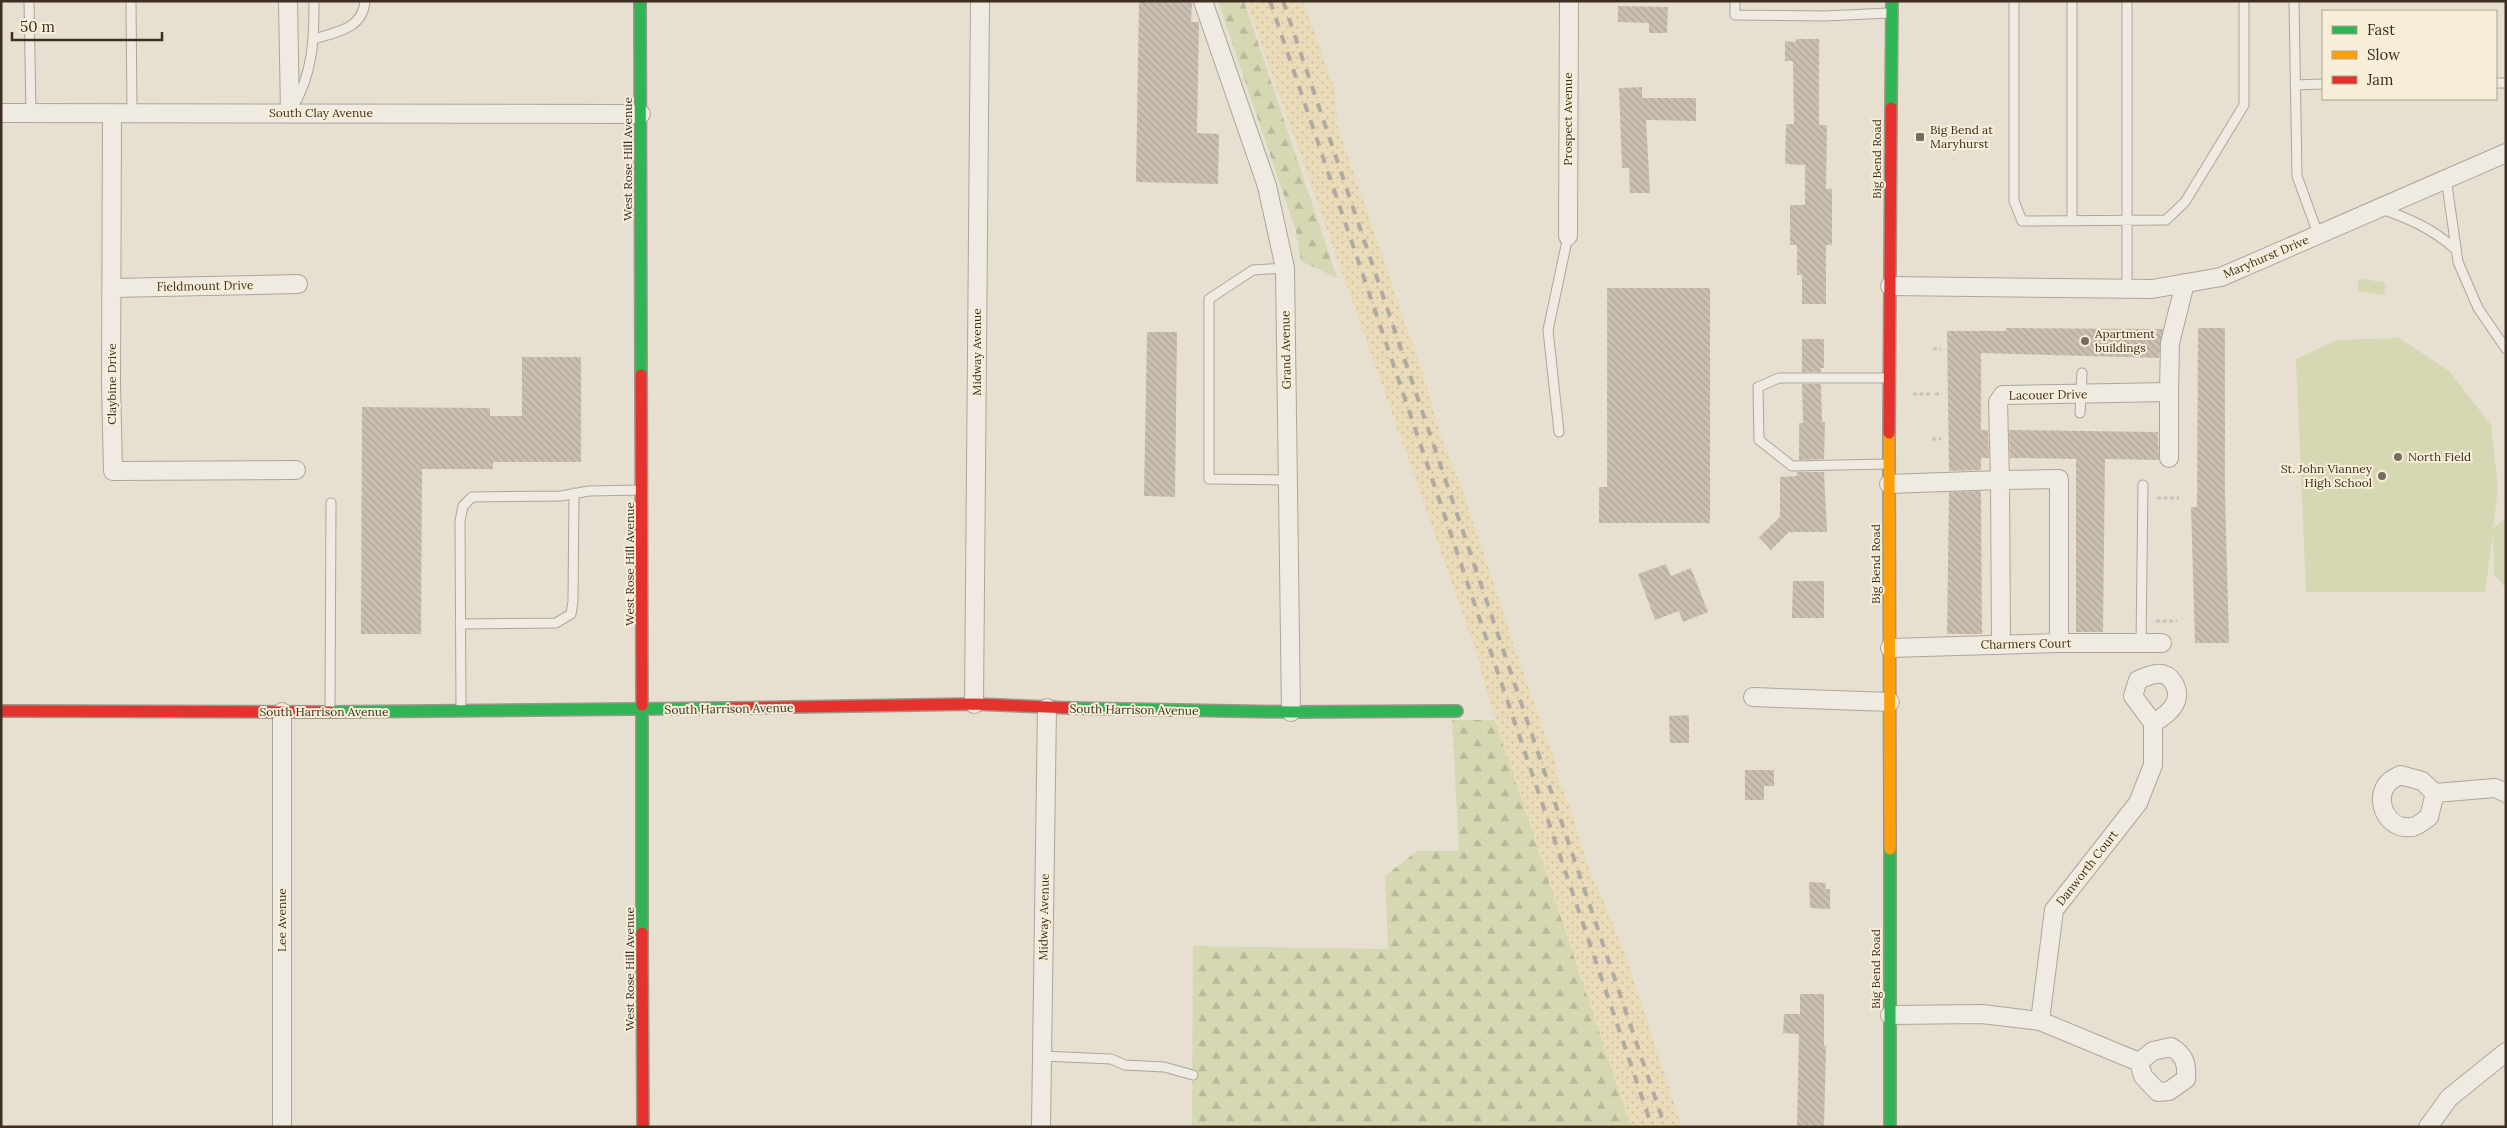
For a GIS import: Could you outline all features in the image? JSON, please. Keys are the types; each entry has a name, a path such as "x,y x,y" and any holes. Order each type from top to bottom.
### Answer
{"street":[{"path":"288,1 290,113"},
{"name":"West Rose Hill Avenue","path":"640,1 644,710 643,1127"},
{"name":"Midway Avenue","path":"974,704 980,1"},
{"name":"Grand Avenue","path":"1203,1 1267,186 1286,268 1290,712"},
{"name":"Prospect Avenue","path":"1568,236 1569,1"},
{"name":"Big Bend Road","path":"1890,1127 1889,464 1892,7"},
{"name":"South Clay Avenue","path":"1,113 641,114"},
{"name":"Claybine Drive","path":"112,114 111,385 113,471 296,470"},
{"name":"Maryhurst Drive","path":"1890,286 2152,289 2221,277 2506,153"},
{"path":"2169,458 2170,344 2185,283"},
{"name":"Fieldmount Drive","path":"112,288 298,284"},
{"name":"Lacouer Drive","path":"2000,480 1998,402 2003,395 2170,392"},
{"path":"1889,484 2059,479 2059,643"},
{"path":"2000,480 2001,645"},
{"name":"Charmers Court","path":"1890,648 2059,643 2162,643"},
{"path":"1753,697 1890,702"},
{"name":"South Harrison Avenue","path":"1,711 460,712 974,704 1046,708 1290,712 1457,711"},
{"name":"Midway Avenue","path":"1040,1127 1046,708"},
{"name":"Lee Avenue","path":"282,712 282,1127"},
{"name":"Danworth Court","path":"2040,1021 2054,910 2138,803 2153,765 2153,723"},
{"path":"2436,793 2495,788 2506,793"},
{"path":"1890,1015 1982,1014 2040,1021 2139,1062"},
{"path":"2428,1127 2449,1098 2506,1052"}],"lane":[{"path":"29,1 31,114"},
{"path":"131,1 132,114"},
{"path":"290,113 305,86 314,38 314,1"},
{"path":"314,38 353,27 364,11 365,1"},
{"path":"1735,1 1734,15 1825,16 1892,7"},
{"path":"2014,1 2014,201 2022,221 2166,220 2184,202 2244,105 2244,1"},
{"path":"2072,1 2072,221"},
{"path":"2127,1 2127,289"},
{"path":"2294,1 2297,176 2318,234"},
{"path":"2295,85 2322,84"},
{"path":"2446,178 2455,249 2478,308 2506,348"},
{"path":"2380,208 2418,222 2455,249"},
{"path":"1559,432 1548,330 1568,236"},
{"path":"1286,268 1253,270 1208,299 1209,479 1288,480"},
{"path":"2080,413 2082,373"},
{"path":"1889,464 1792,466 1759,440 1758,387 1779,378 1890,378"},
{"path":"2142,644 2143,485"},
{"path":"460,712 460,521 463,506 472,497 561,496 574,493 643,490"},
{"path":"460,624 556,623 571,614 573,601 574,493"},
{"path":"330,712 331,503"},
{"path":"1042,1056 1111,1059 1125,1065 1170,1068 1193,1075"}],"path":[{"path":"1933,349 1942,349"},
{"path":"1913,394 1942,394"},
{"path":"1932,439 1941,439"},
{"path":"2143,498 2179,498"},
{"path":"2142,621 2178,621"}],"green space":[{"path":"1218,1 1244,1 1337,278 1301,261 1296,231"},
{"path":"2359,278 2386,283 2384,295 2357,291"},
{"name":"North Field","path":"2399,338 2449,371 2491,425 2498,489 2493,528 2506,518 2506,589 2494,574 2493,534 2485,592 2306,592 2296,359 2337,340"},
{"path":"1452,720 1495,720 1631,1127 1192,1127 1193,946 1388,949 1385,876 1417,851 1459,851"}],"sand":[{"path":"1246,1 1303,1 1336,93 1337,125 1427,386 1442,439 1460,483 1522,670 1556,762 1555,772 1570,806 1587,864 1624,950 1682,1127 1631,1127 1495,720 1475,648"}],"building":[{"path":"1139,1 1192,1 1191,22 1199,22 1197,133 1219,134 1218,184 1136,182"},
{"path":"1618,6 1668,7 1667,33 1649,33 1649,23 1618,22"},
{"path":"1796,39 1819,39 1819,125 1827,125 1826,189 1832,189 1832,245 1826,245 1826,304 1802,304 1802,275 1797,275 1797,245 1790,245 1790,205 1805,205 1805,165 1785,164 1786,124 1794,124 1793,61 1785,61 1785,41 1796,42"},
{"path":"1642,87 1642,98 1696,98 1696,121 1646,120 1650,193 1630,193 1629,168 1622,168 1619,88"},
{"path":"1607,288 1710,288 1710,523 1599,523 1599,487 1607,487"},
{"path":"2006,328 2163,329 2159,358 1981,353 1981,430 1988,430 1989,458 1981,458 1981,470 1949,471 1947,331 2006,331"},
{"path":"2198,328 2225,328 2225,493 2229,643 2195,643 2191,507 2197,507"},
{"path":"1147,332 1177,332 1175,497 1144,496"},
{"path":"1802,339 1824,339 1824,368 1821,368 1821,372 1802,372"},
{"path":"522,357 581,357 581,462 493,462 493,469 422,469 421,634 361,634 362,407 490,408 490,416 522,416"},
{"path":"1802,384 1821,384 1822,422 1825,422 1824,459 1799,460 1799,423 1803,423"},
{"path":"2009,430 2158,432 2159,460 2105,459 2103,632 2076,632 2076,459 2010,458"},
{"path":"1797,472 1824,472 1827,532 1789,532 1771,550 1759,537 1780,517 1780,477 1797,476"},
{"path":"1981,491 1982,634 1947,634 1949,492"},
{"path":"1666,564 1671,576 1691,568 1708,612 1683,622 1679,611 1655,620 1638,574"},
{"path":"1793,581 1824,581 1824,618 1792,618"},
{"path":"1689,715 1689,743 1670,743 1669,716"},
{"path":"1745,770 1774,770 1774,786 1764,786 1764,800 1745,800"},
{"path":"1809,882 1826,883 1825,889 1830,889 1830,909 1810,908"},
{"path":"1800,994 1824,994 1824,1046 1826,1046 1824,1127 1797,1127 1799,1034 1783,1033 1784,1014 1800,1014"}],"railway":[{"path":"1270,1 1652,1127"},
{"path":"1283,1 1665,1127"}],"traffic: fast":[{"path":"640,1 641,375"},
{"path":"1891,108 1892,1"},
{"path":"642,705 642,933"},
{"path":"329,712 732,708"},
{"path":"1070,708 1291,712 1457,711"},
{"path":"1890,849 1890,1127"}],"traffic: slow":[{"path":"1889,433 1890,849"}],"traffic: jam":[{"path":"1889,433 1891,108"},
{"path":"641,375 642,705"},
{"path":"732,708 974,704 1070,708"},
{"path":"1,711 329,712"},
{"path":"642,933 643,1127"}],"place":[{"name":"Big Bend at Maryhurst","path":"1920,137"},
{"name":"Apartment buildings","path":"2085,341"},
{"name":"North Field","path":"2398,457"},
{"name":"St. John Vianney High School","path":"2382,476"}]}
